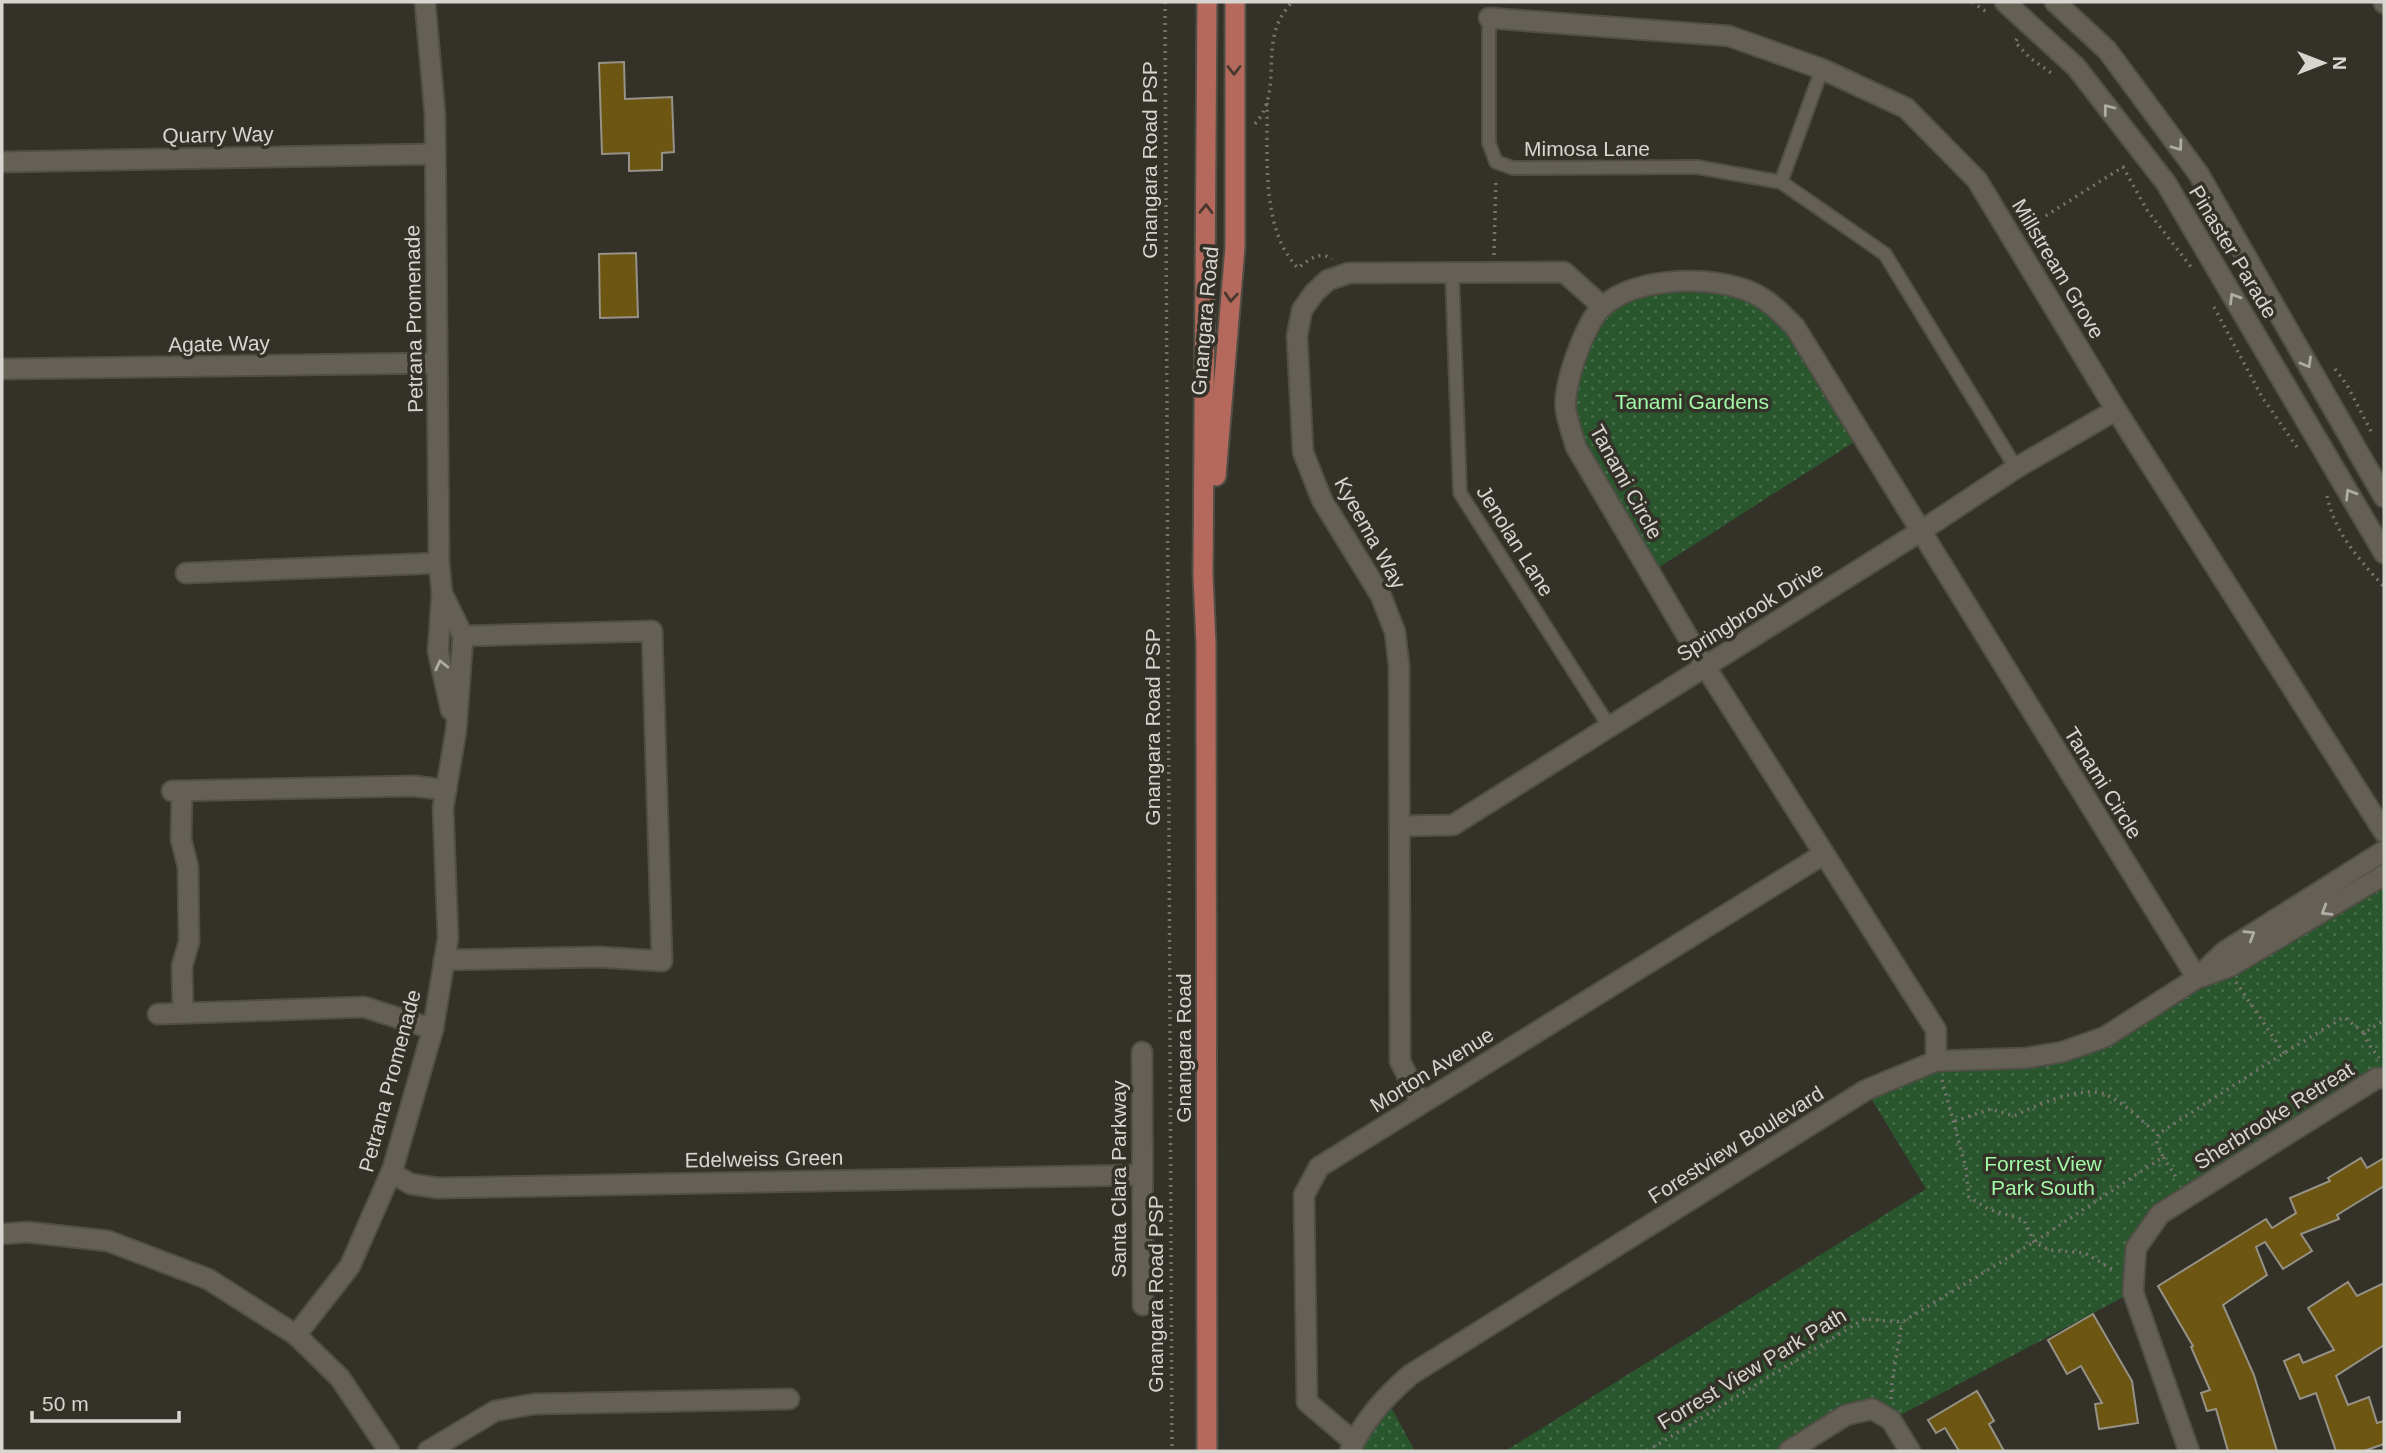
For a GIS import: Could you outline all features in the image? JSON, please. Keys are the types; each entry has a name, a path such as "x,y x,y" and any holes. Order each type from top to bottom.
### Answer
{"main road":[{"name":"Gnangara Road","path":"1207,2 1203,548 1206,645 1207,1451"},
{"name":"Gnangara Road","path":"1206,645 1213,565 1217,445 1235,247 1235,2"}],"street":[{"name":"Petrana Promenade","path":"425,2 435,153 439,562 442,593"},
{"name":"Petrana Promenade","path":"428,44 436,2"},
{"name":"Pinaster Parade","path":"2006,2 2076,67 2166,183 2384,553"},
{"name":"Pinaster Parade","path":"2055,2 2108,50 2197,173 2384,497"},
{"name":"Millstream Grove","path":"1489,18 1729,36 1822,69 1906,108 1977,180 2116,410 2384,832"},
{"name":"Quarry Way","path":"2,162 435,153"},
{"name":"Kyeema Way","path":"1421,1103 1400,1061 1399,667 1395,632 1381,596 1322,500 1303,452 1297,336 1303,310 1314,293 1328,280 1349,273 1564,272 1603,307"},
{"name":"Tanami Circle","path":"1936,1061 1936,1030 1705,667 1576,447 1565,409 1570,375 1583,339 1603,307 1632,291 1678,280 1728,286 1752,292 1774,306 1795,327 2197,978"},
{"name":"Agate Way","path":"2,369 437,363"},
{"name":"Springbrook Drive","path":"1400,826 1453,825 1921,531 2016,468 2116,410"},
{"path":"186,573 439,562"},
{"path":"442,593 463,636 652,631 662,961 599,957 444,960"},
{"path":"442,593 438,651 456,732"},
{"name":"Petrana Promenade","path":"296,1335 350,1266 391,1172 433,1029 448,938 443,808 456,732 463,636"},
{"path":"183,1013 182,966 189,942 188,867 181,838 177,791 414,786 446,790"},
{"name":"Forestview Boulevard","path":"1352,1447 1385,1396 1410,1375 1866,1090 1936,1061 2000,1061 2062,1052 2105,1037 2197,978 2224,952 2384,850"},
{"name":"Morton Avenue","path":"1352,1447 1307,1402 1304,1195 1320,1167 1824,854"},
{"name":"Forestview Boulevard","path":"2197,978 2228,968 2384,875"},
{"path":"158,1014 364,1007 433,1029"},
{"name":"Santa Clara Parkway","path":"1142,1052 1143,1305"},
{"name":"Sherbrooke Retreat","path":"2189,1451 2133,1292 2136,1248 2160,1214 2377,1078 2384,1078"},
{"name":"Edelweiss Green","path":"391,1172 411,1184 438,1188 1142,1175"},
{"path":"2,1234 27,1232 108,1241 208,1279 296,1335 340,1378 389,1451"},
{"path":"428,1451 495,1411 534,1404 789,1399"},
{"path":"1789,1451 1846,1415 1872,1409 1891,1420 1910,1451"}],"lane":[{"name":"Mimosa Lane","path":"1489,18 1489,144 1496,162 1513,168 1697,167 1781,182 1885,254 2016,468"},
{"path":"1781,182 1822,69"},
{"name":"Jenolan Lane","path":"1452,272 1460,492 1609,726"}],"path":[{"name":"Gnangara Road PSP","path":"1165,2 1172,1451"},
{"path":"1292,2 1276,28 1267,103 1272,220 1290,260 1298,268 1314,255 1328,256 1349,273"},
{"path":"1235,145 1260,118 1267,103"},
{"path":"1493,272 1496,162"},
{"path":"2012,237 2123,167 2147,210 2197,275"},
{"path":"2210,300 2262,397 2306,460"},
{"path":"2322,487 2331,516 2345,542 2384,587"},
{"path":"2228,968 2284,1053"},
{"path":"2158,1134 2344,1017 2364,1033 2384,1020"},
{"name":"Sherbrooke Retreat","path":"2364,1033 2381,1060 2384,1078"},
{"path":"1936,1061 1955,1121 1966,1168 1969,1197 1988,1209 2024,1220 2034,1242 2049,1250 2085,1253 2134,1280"},
{"path":"1955,1121 1991,1109 2014,1116 2076,1092 2108,1094 2158,1134"},
{"path":"1891,1420 1892,1382 1902,1322 2034,1242 2163,1157 2157,1143 2158,1134"},
{"name":"Sherbrooke Retreat","path":"2163,1157 2189,1196"},
{"name":"Forrest View Park Path","path":"1647,1451 1864,1319 1902,1322"}],"green space":[{"name":"Tanami Gardens","path":"1678,280 1774,305 1862,437 1650,573 1576,447 1569,375 1603,307"},
{"name":"Forrest View Park South","path":"2384,875 2384,1078 2160,1214 2136,1248 2133,1292 1891,1420 1872,1409 1789,1451 1505,1451 1926,1189 1866,1090 1936,1061 2062,1052"},
{"path":"1385,1396 1415,1451 1350,1451"}],"building":[{"path":"624,62 625,99 672,97 674,152 662,153 662,170 629,171 629,153 602,154 599,63"},
{"path":"636,253 638,317 600,318 599,254"},
{"path":"2361,1158 2367,1168 2384,1158 2384,1186 2337,1215 2339,1219 2301,1234 2312,1251 2283,1269 2265,1242 2256,1247 2267,1275 2223,1305 2254,1375 2277,1451 2228,1451 2216,1409 2207,1411 2201,1393 2210,1390 2191,1347 2193,1346 2158,1286 2266,1219 2272,1228 2296,1213 2290,1198 2330,1181 2328,1178"},
{"path":"2348,1282 2357,1296 2384,1283 2384,1345 2336,1376 2348,1405 2369,1397 2377,1423 2384,1421 2384,1444 2364,1451 2336,1451 2316,1393 2300,1399 2284,1361 2299,1354 2303,1363 2334,1350 2308,1308"},
{"path":"2093,1314 2132,1381 2138,1423 2099,1429 2095,1404 2102,1403 2081,1366 2067,1374 2048,1340"},
{"path":"1977,1391 1994,1421 1989,1424 2004,1451 1959,1451 1945,1428 1936,1433 1928,1420"}]}
